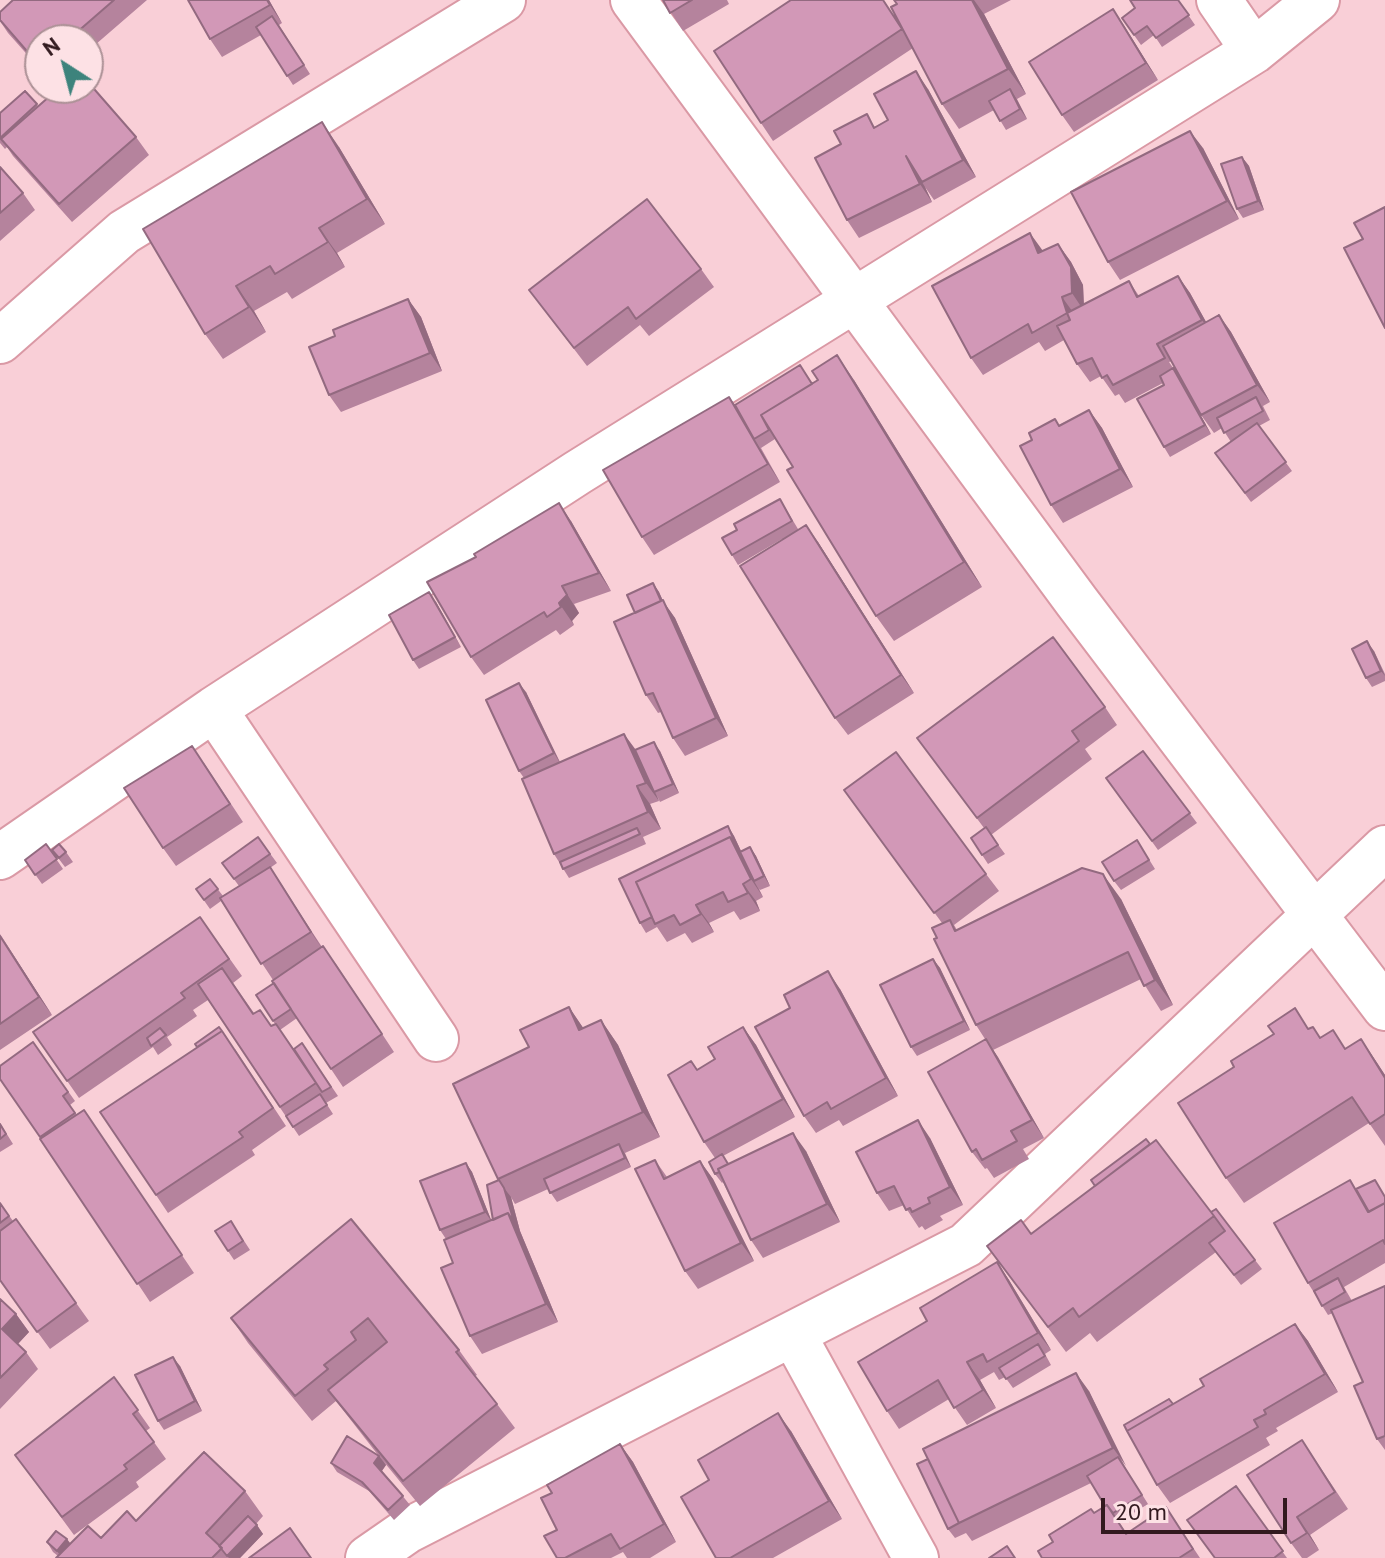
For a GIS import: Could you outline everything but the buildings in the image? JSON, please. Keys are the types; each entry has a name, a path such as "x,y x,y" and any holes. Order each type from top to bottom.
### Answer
{"street":[{"path":"0,341 124,232 503,0"},
{"path":"633,0 1077,602 1385,1008"},
{"path":"1219,0 1254,51"},
{"path":"0,857 214,709 854,299 1254,51 1317,0"},
{"path":"214,709 436,1039"},
{"path":"368,1558 407,1531 966,1245 1385,848"},
{"path":"793,1334 916,1558"}]}
